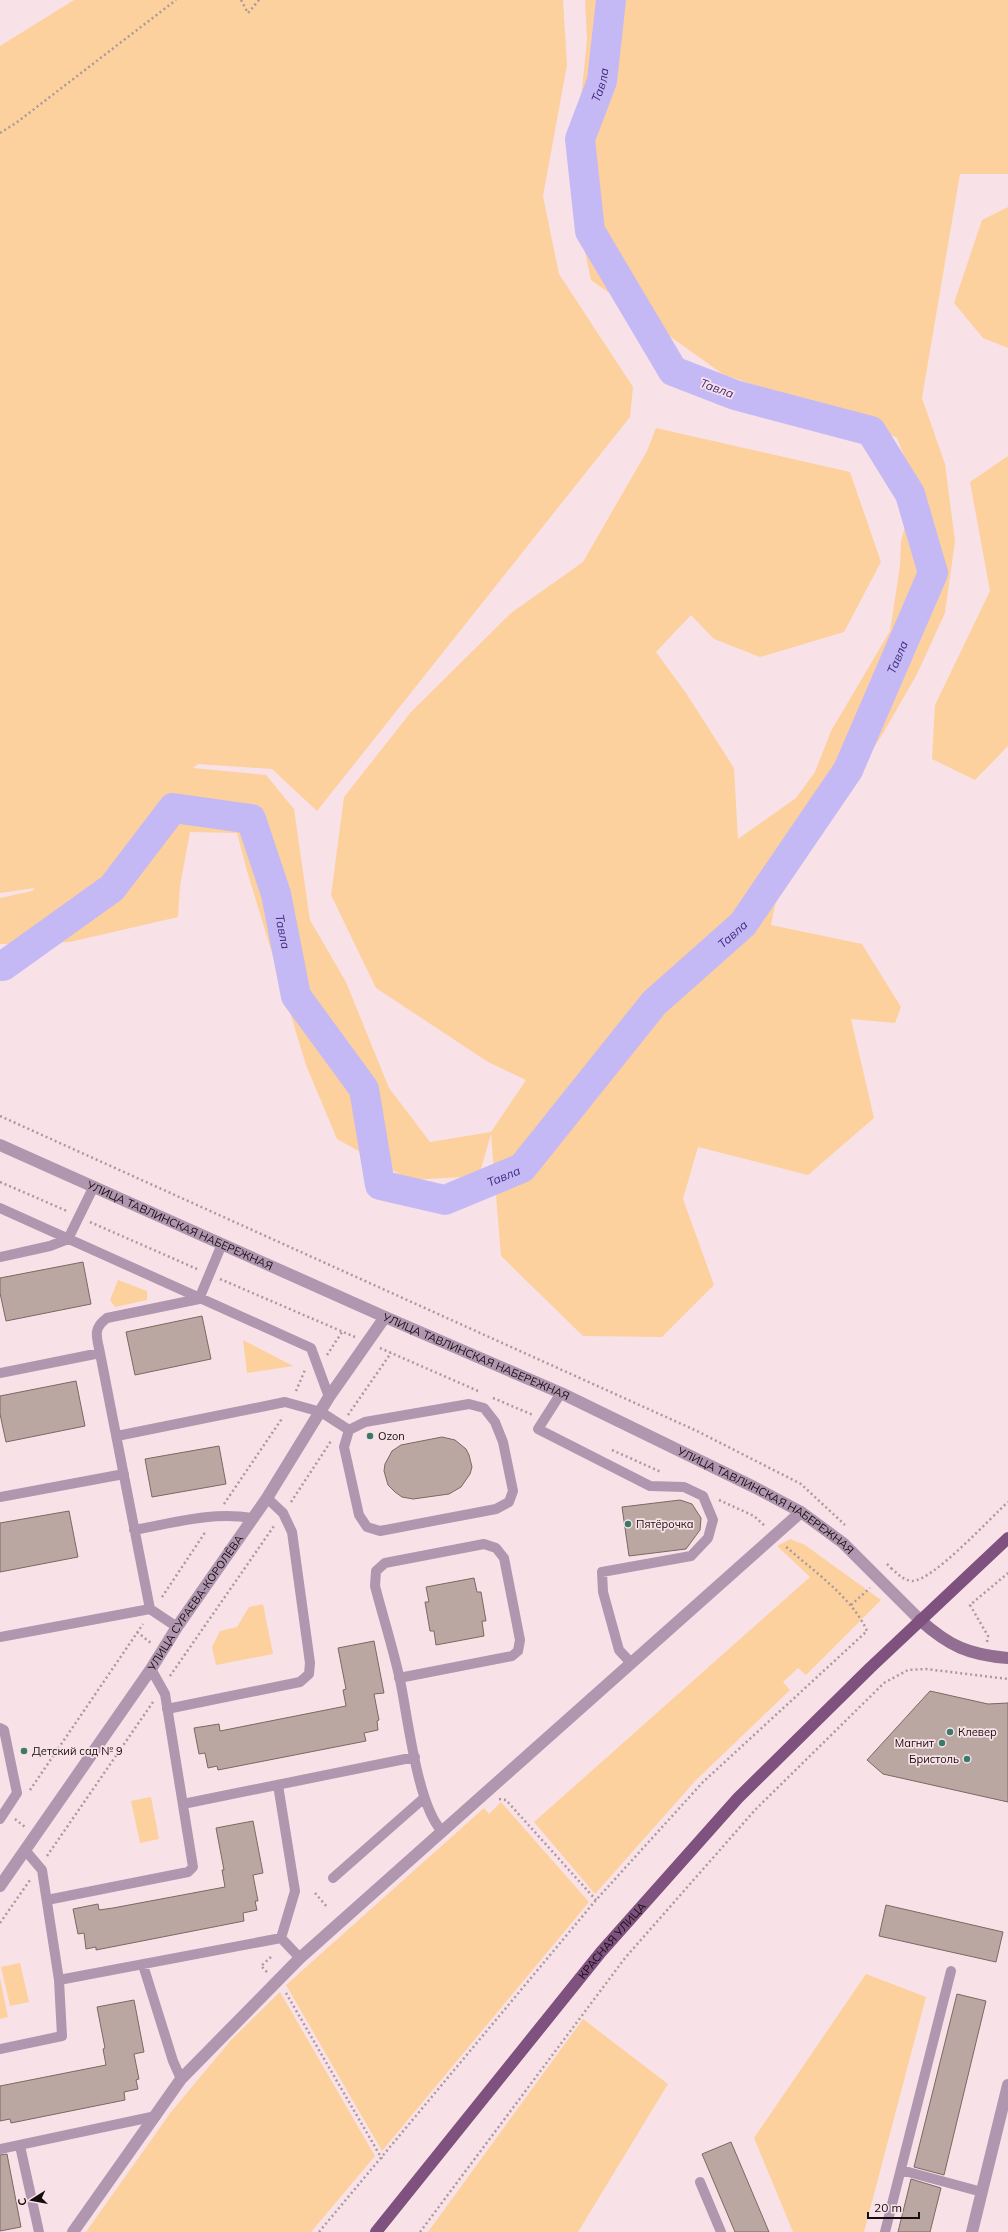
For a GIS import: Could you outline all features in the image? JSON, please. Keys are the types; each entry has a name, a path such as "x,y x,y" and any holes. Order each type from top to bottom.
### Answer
{"main road":[{"name":"КРАСНАЯ УЛИЦА","path":"376,2232 601,1952 738,1798 870,1668 1008,1538"}],"street":[{"name":"УЛИЦА ТАВЛИНСКАЯ НАБЕРЕЖНАЯ","path":"0,1145 385,1317 561,1393 801,1512 843,1543 920,1620"},
{"name":"УЛИЦА СУРАЕВА-КОРОЛЁВА","path":"0,1886 151,1669 177,1627 267,1498 329,1397 385,1317"},
{"path":"73,2232 181,2079 300,1958 441,1830 801,1512"},
{"path":"920,1620 939,1637 962,1650 985,1656 1008,1658"},
{"path":"972,2232 1008,2085"}],"lane":[{"path":"0,1257 50,1246 68,1239 94,1186"},
{"path":"0,1208 199,1299 311,1348 329,1397"},
{"path":"199,1299 222,1244"},
{"path":"151,1610 96,1333 98,1324 107,1318 199,1299"},
{"path":"0,1373 100,1353"},
{"path":"561,1393 538,1429 650,1486 684,1487 703,1496 713,1520 708,1538 691,1556 602,1572 602,1592 619,1650 631,1663"},
{"path":"117,1436 285,1402 321,1412 345,1427 365,1422 469,1404 484,1408 495,1422 502,1442 513,1491 509,1502 496,1509 380,1531 367,1527 359,1515 344,1447 345,1427"},
{"path":"0,1496 124,1474"},
{"path":"167,1709 300,1682 309,1674 310,1662 292,1532 283,1513 267,1498"},
{"path":"134,1530 216,1515 235,1515 252,1518"},
{"path":"399,1678 512,1656 518,1651 520,1640 504,1558 496,1548 484,1544 385,1563 376,1571 375,1586 399,1678 424,1798 435,1823 441,1830"},
{"path":"0,1637 151,1610 177,1627"},
{"path":"47,1900 188,1872 193,1867 167,1709 162,1689 151,1669"},
{"path":"0,1728 4,1730 18,1794 0,1819"},
{"path":"183,1804 415,1757"},
{"path":"278,1785 295,1891 281,1938"},
{"path":"333,1878 424,1798"},
{"path":"0,2049 62,2036 59,1980 47,1900 39,1867 25,1850"},
{"path":"281,1938 300,1958"},
{"path":"59,1980 281,1938"},
{"path":"143,1965 173,2061 181,2079"},
{"path":"885,2232 951,1971"},
{"path":"0,2149 20,2146 156,2116"},
{"path":"20,2146 39,2232"},
{"path":"901,2170 982,2192"},
{"path":"700,2182 721,2232"}],"path":[{"path":"0,133 16,123 176,0"},
{"path":"241,0 248,13 259,0"},
{"path":"0,1116 697,1431 802,1484 846,1526"},
{"path":"0,1182 544,1420"},
{"path":"25,1797 291,1404 307,1365 323,1361 342,1332"},
{"path":"0,1923 283,1513 345,1427 391,1353"},
{"path":"607,1448 663,1473"},
{"path":"319,2232 382,2159 596,1900 703,1782 867,1631 861,1617 851,1605 754,1516 712,1496"},
{"path":"886,1563 903,1579 912,1581 923,1578 937,1569 1008,1502"},
{"path":"851,1605 891,1568"},
{"path":"982,1676 988,1636 970,1605 1008,1573"},
{"path":"420,2232 625,1958 755,1810 884,1683 908,1670 926,1669 1008,1679"},
{"path":"496,1800 506,1800 596,1900"},
{"path":"315,1893 328,1908"},
{"path":"269,1974 261,1966 271,1957"},
{"path":"284,1990 382,2159"}],"shaded area":[{"path":"74,0 563,0 567,65 543,196 559,274 633,387 630,417 317,811 272,769 198,764 193,768 266,775 294,809 310,920 346,982 389,1088 430,1142 491,1132 526,1080 488,1062 376,988 331,895 344,797 411,712 511,613 583,562 647,451 656,428 850,472 881,562 844,632 760,657 714,639 691,615 656,652 686,693 734,768 738,839 796,798 815,772 831,731 890,631 900,566 901,542 915,485 897,438 840,408 774,391 724,375 591,280 572,190 587,39 585,0 1008,0 1008,174 960,174 922,398 945,464 955,541 945,613 917,674 882,735 810,846 788,841 771,925 862,944 901,1007 895,1023 851,1019 874,1118 808,1175 698,1147 683,1199 714,1285 662,1337 583,1336 501,1256 491,1134 479,1176 410,1180 337,1139 306,1065 247,871 237,833 190,832 180,886 178,917 70,942 0,944 0,898 32,891 35,888 0,893 0,46"},
{"path":"1008,207 1008,348 983,338 954,303 982,220"},
{"path":"1008,456 1008,746 975,780 932,759 935,705 990,591 970,482"},
{"path":"118,1280 147,1291 147,1300 115,1307 110,1300"},
{"path":"243,1340 293,1366 247,1373"},
{"path":"790,1539 805,1545 881,1600 806,1675 798,1668 783,1682 790,1690 696,1780 595,1894 534,1822 810,1577 777,1546"},
{"path":"263,1604 273,1654 216,1665 212,1647 220,1631 237,1627 249,1607"},
{"path":"151,1797 159,1839 140,1843 131,1801"},
{"path":"501,1802 589,1902 382,2151 286,1985 484,1808 489,1814"},
{"path":"20,1963 29,2002 10,2006 1,1967"},
{"path":"866,1974 926,1997 864,2232 793,2232 754,2138"},
{"path":"0,1978 8,2017 0,2019"},
{"path":"280,1992 375,2156 311,2232 86,2232 171,2112 231,2040"},
{"path":"583,2019 668,2084 578,2232 428,2232"}],"building":[{"path":"83,1262 91,1304 6,1321 0,1293 0,1278"},
{"path":"202,1316 211,1359 135,1375 126,1332"},
{"path":"76,1381 85,1426 6,1442 0,1414 0,1396"},
{"path":"442,1437 455,1440 466,1449 469,1455 472,1467 470,1474 461,1487 449,1494 413,1499 402,1497 395,1492 388,1485 384,1471 385,1464 392,1451 401,1445"},
{"path":"219,1446 226,1484 152,1497 145,1459"},
{"path":"680,1500 692,1504 701,1518 700,1530 686,1549 629,1556 622,1507"},
{"path":"69,1511 78,1557 0,1572 0,1523"},
{"path":"474,1578 477,1592 481,1592 486,1621 482,1621 484,1636 436,1645 434,1631 430,1631 425,1602 429,1602 426,1587"},
{"path":"374,1641 384,1693 374,1694 379,1720 377,1721 378,1730 364,1733 366,1741 218,1770 217,1766 208,1768 205,1753 199,1754 194,1728 219,1724 220,1731 346,1706 343,1690 346,1689 338,1648"},
{"name":"Клевер","path":"930,1691 988,1704 1008,1703 1008,1802 883,1774 867,1760"},
{"path":"253,1821 263,1873 253,1875 258,1901 255,1901 257,1910 243,1913 244,1921 96,1950 96,1947 86,1949 84,1933 78,1934 73,1909 98,1904 99,1910 113,1908 225,1887 222,1870 224,1870 216,1828"},
{"path":"886,1905 1003,1932 996,1962 879,1936"},
{"path":"957,1994 986,2001 944,2175 914,2167"},
{"path":"134,2000 144,2052 134,2054 139,2079 136,2080 138,2089 124,2092 125,2100 11,2123 10,2119 0,2121 0,2086 106,2065 103,2049 105,2048 97,2007"},
{"path":"731,2142 769,2232 735,2232 702,2154"},
{"path":"7,2154 21,2227 0,2231 0,2155"},
{"path":"911,2179 941,2188 930,2232 898,2232"}],"waterway":[{"name":"Тавла","path":"0,965 3,966 112,888 173,808 251,819 276,894 296,996 364,1089 380,1185 445,1200 522,1168 654,1003 743,924 848,770 933,573 910,494 871,431 735,395 673,371 590,231 580,139 602,81 611,0"}],"place":[{"name":"Ozon","path":"370,1436"},
{"name":"Пятёрочка","path":"628,1524"},
{"name":"Клевер","path":"950,1732"},
{"name":"Магнит","path":"942,1743"},
{"name":"Детский сад № 9","path":"24,1751"},
{"name":"Бристоль","path":"967,1759"}]}
